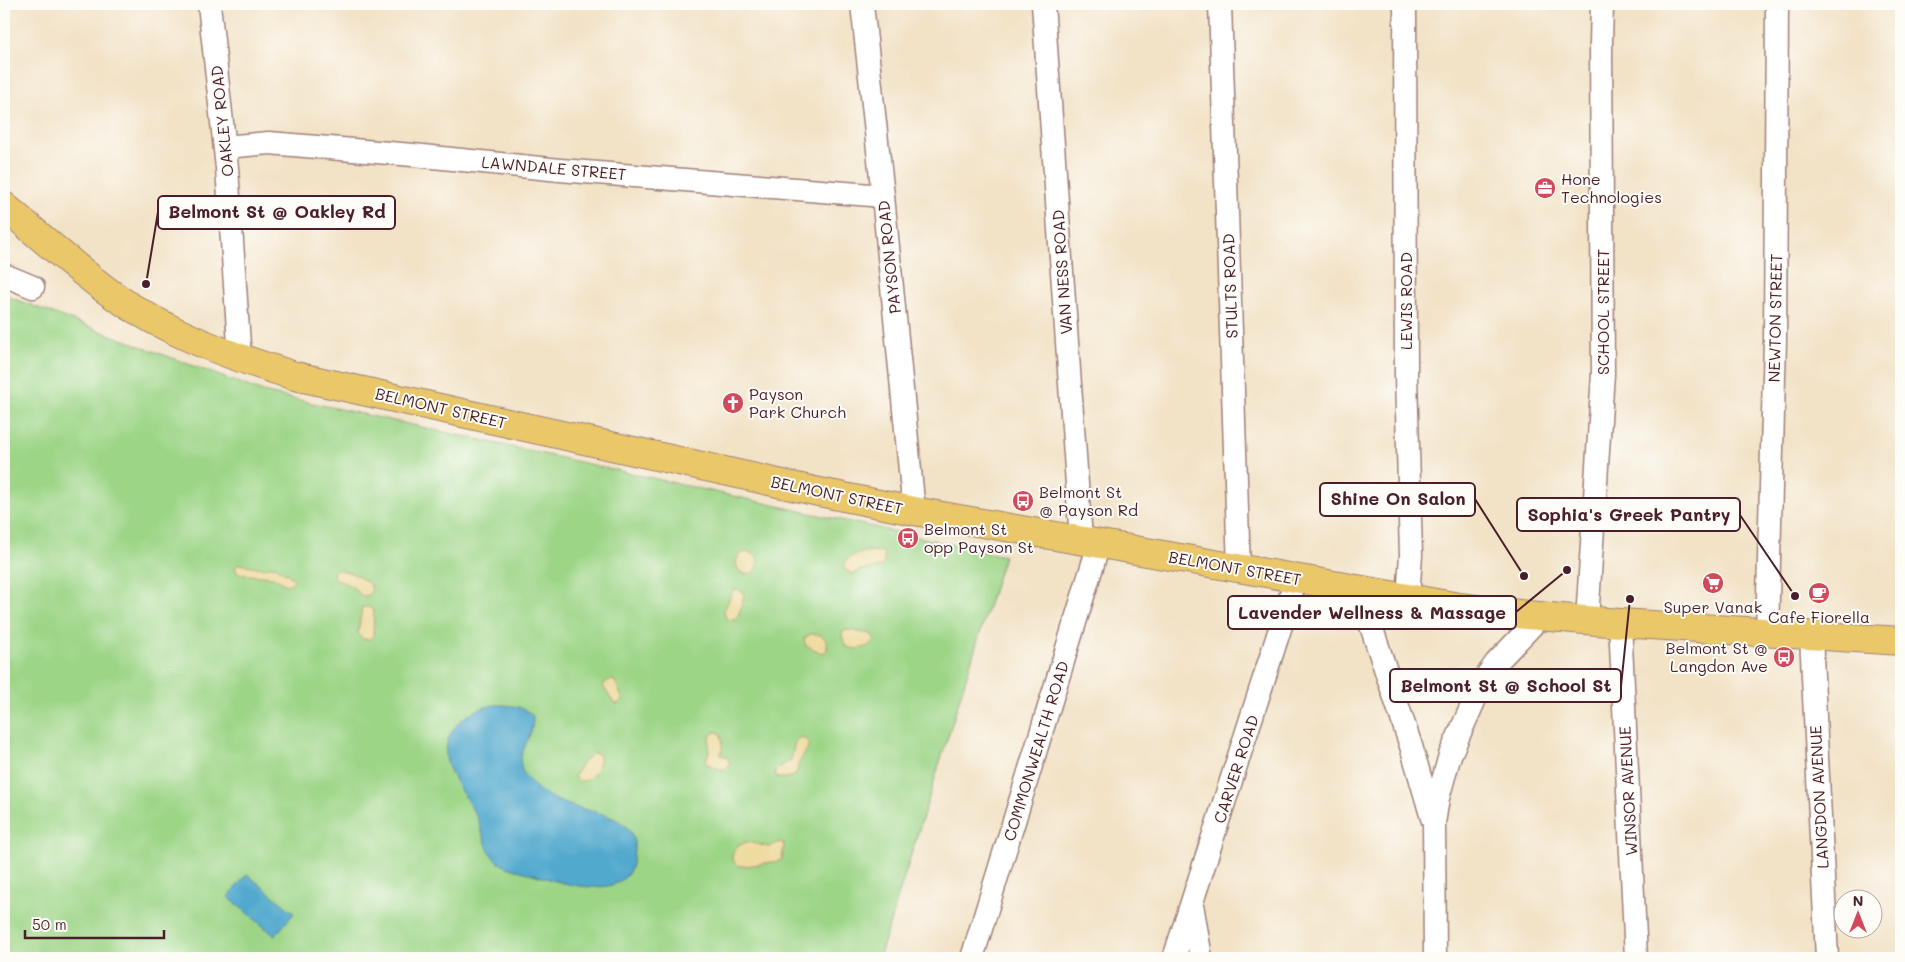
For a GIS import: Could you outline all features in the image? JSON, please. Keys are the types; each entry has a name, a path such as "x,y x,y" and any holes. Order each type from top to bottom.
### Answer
{"main road":[{"name":"BELMONT STREET","path":"4,206 111,294 164,326 216,350 295,376 819,492 914,511 1468,608 1540,617 1901,641"}],"street":[{"name":"OAKLEY ROAD","path":"210,4 225,147 240,359"},
{"name":"PAYSON ROAD","path":"862,4 914,511"},
{"name":"VAN NESS ROAD","path":"1043,4 1090,542"},
{"name":"STULTS ROAD","path":"1220,4 1239,569"},
{"name":"LEWIS ROAD","path":"1406,4 1406,376 1411,555 1408,598"},
{"name":"SCHOOL STREET","path":"1587,620 1603,374 1602,4"},
{"name":"NEWTON STREET","path":"1767,633 1776,340 1777,4"},
{"name":"LAWNDALE STREET","path":"225,147 269,143 560,170 883,196"},
{"path":"4,275 33,287"},
{"name":"COMMONWEALTH ROAD","path":"972,958 1090,542"},
{"name":"CARVER ROAD","path":"1174,958 1296,579"},
{"path":"1359,590 1411,746 1434,823"},
{"path":"1435,958 1434,823 1438,798 1450,755 1483,681 1496,663 1540,617"},
{"name":"WINSOR AVENUE","path":"1620,623 1636,958"},
{"name":"LANGDON AVENUE","path":"1810,636 1827,958"},
{"path":"1192,906 1201,958"}],"green space":[{"path":"4,295 263,392 1004,556 879,958 4,958"}],"sand":[{"path":"871,551 884,552 884,563 881,567 861,570 852,574 844,569 845,564 850,558"},
{"path":"747,552 755,555 758,563 755,571 747,574 739,571 736,563 739,555"},
{"path":"239,564 263,568 274,566 294,580 286,585 273,577 238,574 235,567"},
{"path":"336,570 346,571 362,578 372,589 367,595 362,596 353,587 334,578 333,572"},
{"path":"737,589 744,594 741,608 735,620 726,619 724,611 733,590"},
{"path":"362,607 369,607 374,611 373,636 370,639 362,639 358,633"},
{"path":"843,631 871,634 875,640 865,647 849,648 845,646 842,635"},
{"path":"811,634 821,635 827,641 827,650 825,652 822,653 805,645 804,638"},
{"path":"607,681 615,681 623,700 617,704 613,702 603,686"},
{"path":"714,732 720,733 721,755 727,757 730,763 727,769 720,769 705,763 709,752 710,738"},
{"path":"800,737 808,742 808,745 799,763 796,775 778,778 775,775 775,770 791,760 795,742"},
{"path":"593,753 598,754 599,760 596,771 588,779 578,780 574,776 583,762"},
{"path":"748,842 769,847 780,842 784,844 782,860 748,866 738,865 732,858 735,849 739,845"}],"water":[{"path":"495,705 520,708 533,716 531,732 521,757 521,766 526,777 533,785 555,799 569,805 612,817 629,829 633,838 633,861 631,868 624,878 614,884 601,887 571,885 510,868 498,862 490,853 477,818 451,772 446,757 446,747 449,737 460,722 476,711"},
{"path":"247,874 294,913 275,936 228,897"}],"place":[{"name":"Hone Technologies","path":"1545,188"},
{"name":"Belmont St @ Oakley Rd","path":"146,284"},
{"name":"Payson Park Church","path":"733,403"},
{"name":"Belmont St @ Payson Rd","path":"1023,501"},
{"name":"Belmont St opp Payson St","path":"908,538"},
{"name":"Lavender Wellness & Massage","path":"1567,570"},
{"name":"Shine On Salon","path":"1524,576"},
{"name":"Super Vanak","path":"1713,583"},
{"name":"Cafe Fiorella","path":"1819,593"},
{"name":"Sophia's Greek Pantry","path":"1795,596"},
{"name":"Belmont St @ School St","path":"1630,599"},
{"name":"Belmont St @ Langdon Ave","path":"1784,657"}]}
